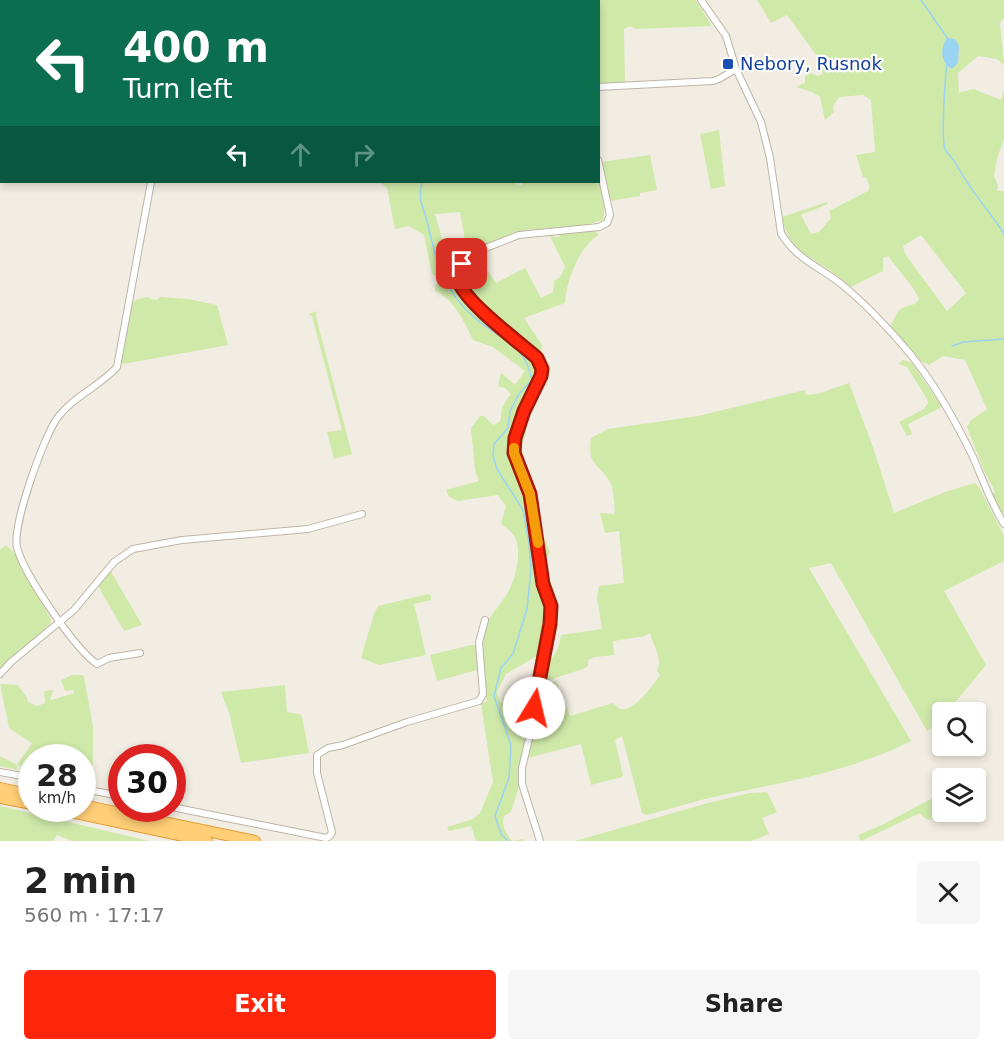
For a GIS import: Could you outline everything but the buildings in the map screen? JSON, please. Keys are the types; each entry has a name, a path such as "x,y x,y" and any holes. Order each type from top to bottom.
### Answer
{"highway":[{"path":"0,788 18,792"},
{"path":"0,798 18,801"},
{"path":"96,808 255,841"},
{"path":"96,818 207,841"}],"street":[{"path":"701,0 726,36 736,69 761,122 770,158 781,234 787,244 802,258 852,293 889,329 916,362 956,423 992,503 1004,524"},
{"path":"600,87 712,81 719,80 736,69"},
{"path":"540,841 522,784 522,768 550,624 551,606 543,584 530,494 514,453 515,438 524,411 541,376 542,369 537,358 471,300 459,282 458,272 462,264 474,253 519,235 599,227 607,223 610,215 600,169"},
{"path":"140,653 110,658 97,664 87,655 55,618 29,573 17,547 17,531 49,430 72,402 108,378 117,367 151,183"},
{"path":"0,674 88,595 114,562 133,549 191,539 308,529 362,514"},
{"path":"186,810 326,838 330,836 332,831 317,773 317,755 328,748 479,701 483,694 478,642 485,620"},
{"path":"0,772 18,775"}],"green space":[{"path":"600,0 696,0 712,26 636,29 630,26 624,29 625,82 600,84"},
{"path":"757,0 1004,0 1004,18 1000,23 1004,65 997,59 978,56 958,73 959,93 973,89 1001,100 1004,90 1004,139 997,158 994,176 998,186 997,191 1004,191 1004,514 991,494 995,491 985,473 967,427 970,421 987,409 965,360 943,356 929,365 919,360 890,327 899,311 915,304 919,299 913,288 888,256 883,258 883,271 851,287 804,254 789,237 782,217 827,202 828,204 801,215 811,234 819,232 831,218 829,211 868,191 870,187 866,178 863,177 856,155 875,152 871,100 863,95 839,97 833,106 834,112 825,120 820,97 796,87 805,83 808,72 818,76 823,74 816,55 787,15 771,23","holes":["959,46 958,62 952,68 947,66 943,60","921,235 966,293 947,311 905,254 903,246"]},
{"path":"719,130 725,186 711,189 700,134"},
{"path":"650,155 657,190 640,193 640,196 610,201 601,162"},
{"path":"381,183 514,183 522,185 522,183 600,183 605,208 603,220 582,226 526,230 467,252 460,212 435,214 450,267 463,273 463,265 477,254 496,283 525,268 541,298 553,292 554,281 560,277 565,267 549,234 560,237 559,233 594,230 599,235 585,247 575,265 565,303 524,318 542,345 538,377 521,411 527,421 521,447 525,460 520,475 528,495 532,520 542,533 550,552 538,577 548,609 542,653 506,674 497,692 500,701 525,716 528,723 519,786 511,812 504,816 505,829 512,841 476,841 471,826 449,831 447,827 473,819 480,813 493,782 481,704 487,701 481,666 481,639 488,621 511,586 517,565 517,543 511,532 501,524 506,506 498,495 458,501 449,497 446,490 479,481 475,470 471,428 480,416 484,416 493,425 500,420 502,408 511,394 505,388 498,386 501,373 515,385 525,371 493,347 473,340 453,305 435,291 435,286 441,280 432,274 424,235 409,226 395,229 387,188"},
{"path":"149,297 157,300 160,297 188,299 217,305 228,345 123,364 121,362 131,305 141,298"},
{"path":"319,311 316,317 352,454 334,459 327,432 342,430 312,316 308,314"},
{"path":"903,360 912,363 942,407 908,424 912,434 907,436 899,422 924,409 928,403 907,367 898,364"},
{"path":"849,383 894,513 945,492 975,483 979,487 1004,536 1004,561 944,591 986,665 955,702 932,702 932,727 927,731 831,563 809,568 911,741 888,752 840,768 792,781 709,798 647,815 642,813 622,736 615,740 622,777 591,785 581,744 528,758 538,695 548,685 556,681 570,716 613,703 621,709 626,709 643,697 660,675 657,671 658,656 650,633 645,636 613,641 614,655 588,660 588,666 583,669 546,681 540,678 544,664 556,652 561,635 602,629 597,597 599,586 624,583 619,531 605,533 600,513 615,514 612,487 592,458 591,438 608,429 698,416 805,390 806,395 817,394"},
{"path":"6,545 15,554 51,620 50,624 0,669 0,550"},
{"path":"110,570 142,625 124,631 98,586"},
{"path":"428,594 431,600 414,604 426,655 379,665 361,658 378,606"},
{"path":"476,645 477,670 437,681 430,655"},
{"path":"72,675 83,675 93,727 93,744 31,744 9,728 0,684 18,685 28,702 37,706 45,703 44,691 53,690 50,700 74,693 73,690 65,691 61,680"},
{"path":"285,685 287,712 300,714 302,717 309,753 241,763 229,713 221,692"},
{"path":"0,756 17,765 17,770 0,766"},
{"path":"767,792 777,812 762,818 769,834 751,841 575,841 708,803 750,793"},
{"path":"932,798 932,819 920,813 861,841 858,835"},
{"path":"0,806 18,810 18,822 68,822 149,841 72,841 57,835 53,841 0,841"}],"water":[{"path":"947,38 955,39 959,46 958,63 952,69 945,63 942,55"}],"waterway":[{"path":"921,0 948,39"},
{"path":"947,64 943,121 945,149 1004,234"},
{"path":"422,183 420,194 434,252 449,287 475,318 517,349 528,367 532,380 519,394 510,411 508,428 494,444 493,456 497,469 523,510 531,569 527,609 513,654 501,668 494,696 511,745 509,778 495,816 501,834 508,841"},
{"path":"952,346 963,342 1004,339"}],"slow traffic":[{"path":"514,448 530,494 538,543"}],"place":[{"name":"Nebory, Rusnok","path":"728,64"}],"route":[{"path":"462,264 458,272 459,282 464,291 471,300 537,358 542,369 515,438 514,453 530,494 543,584 551,606 550,624 536,687 534,708"}]}
